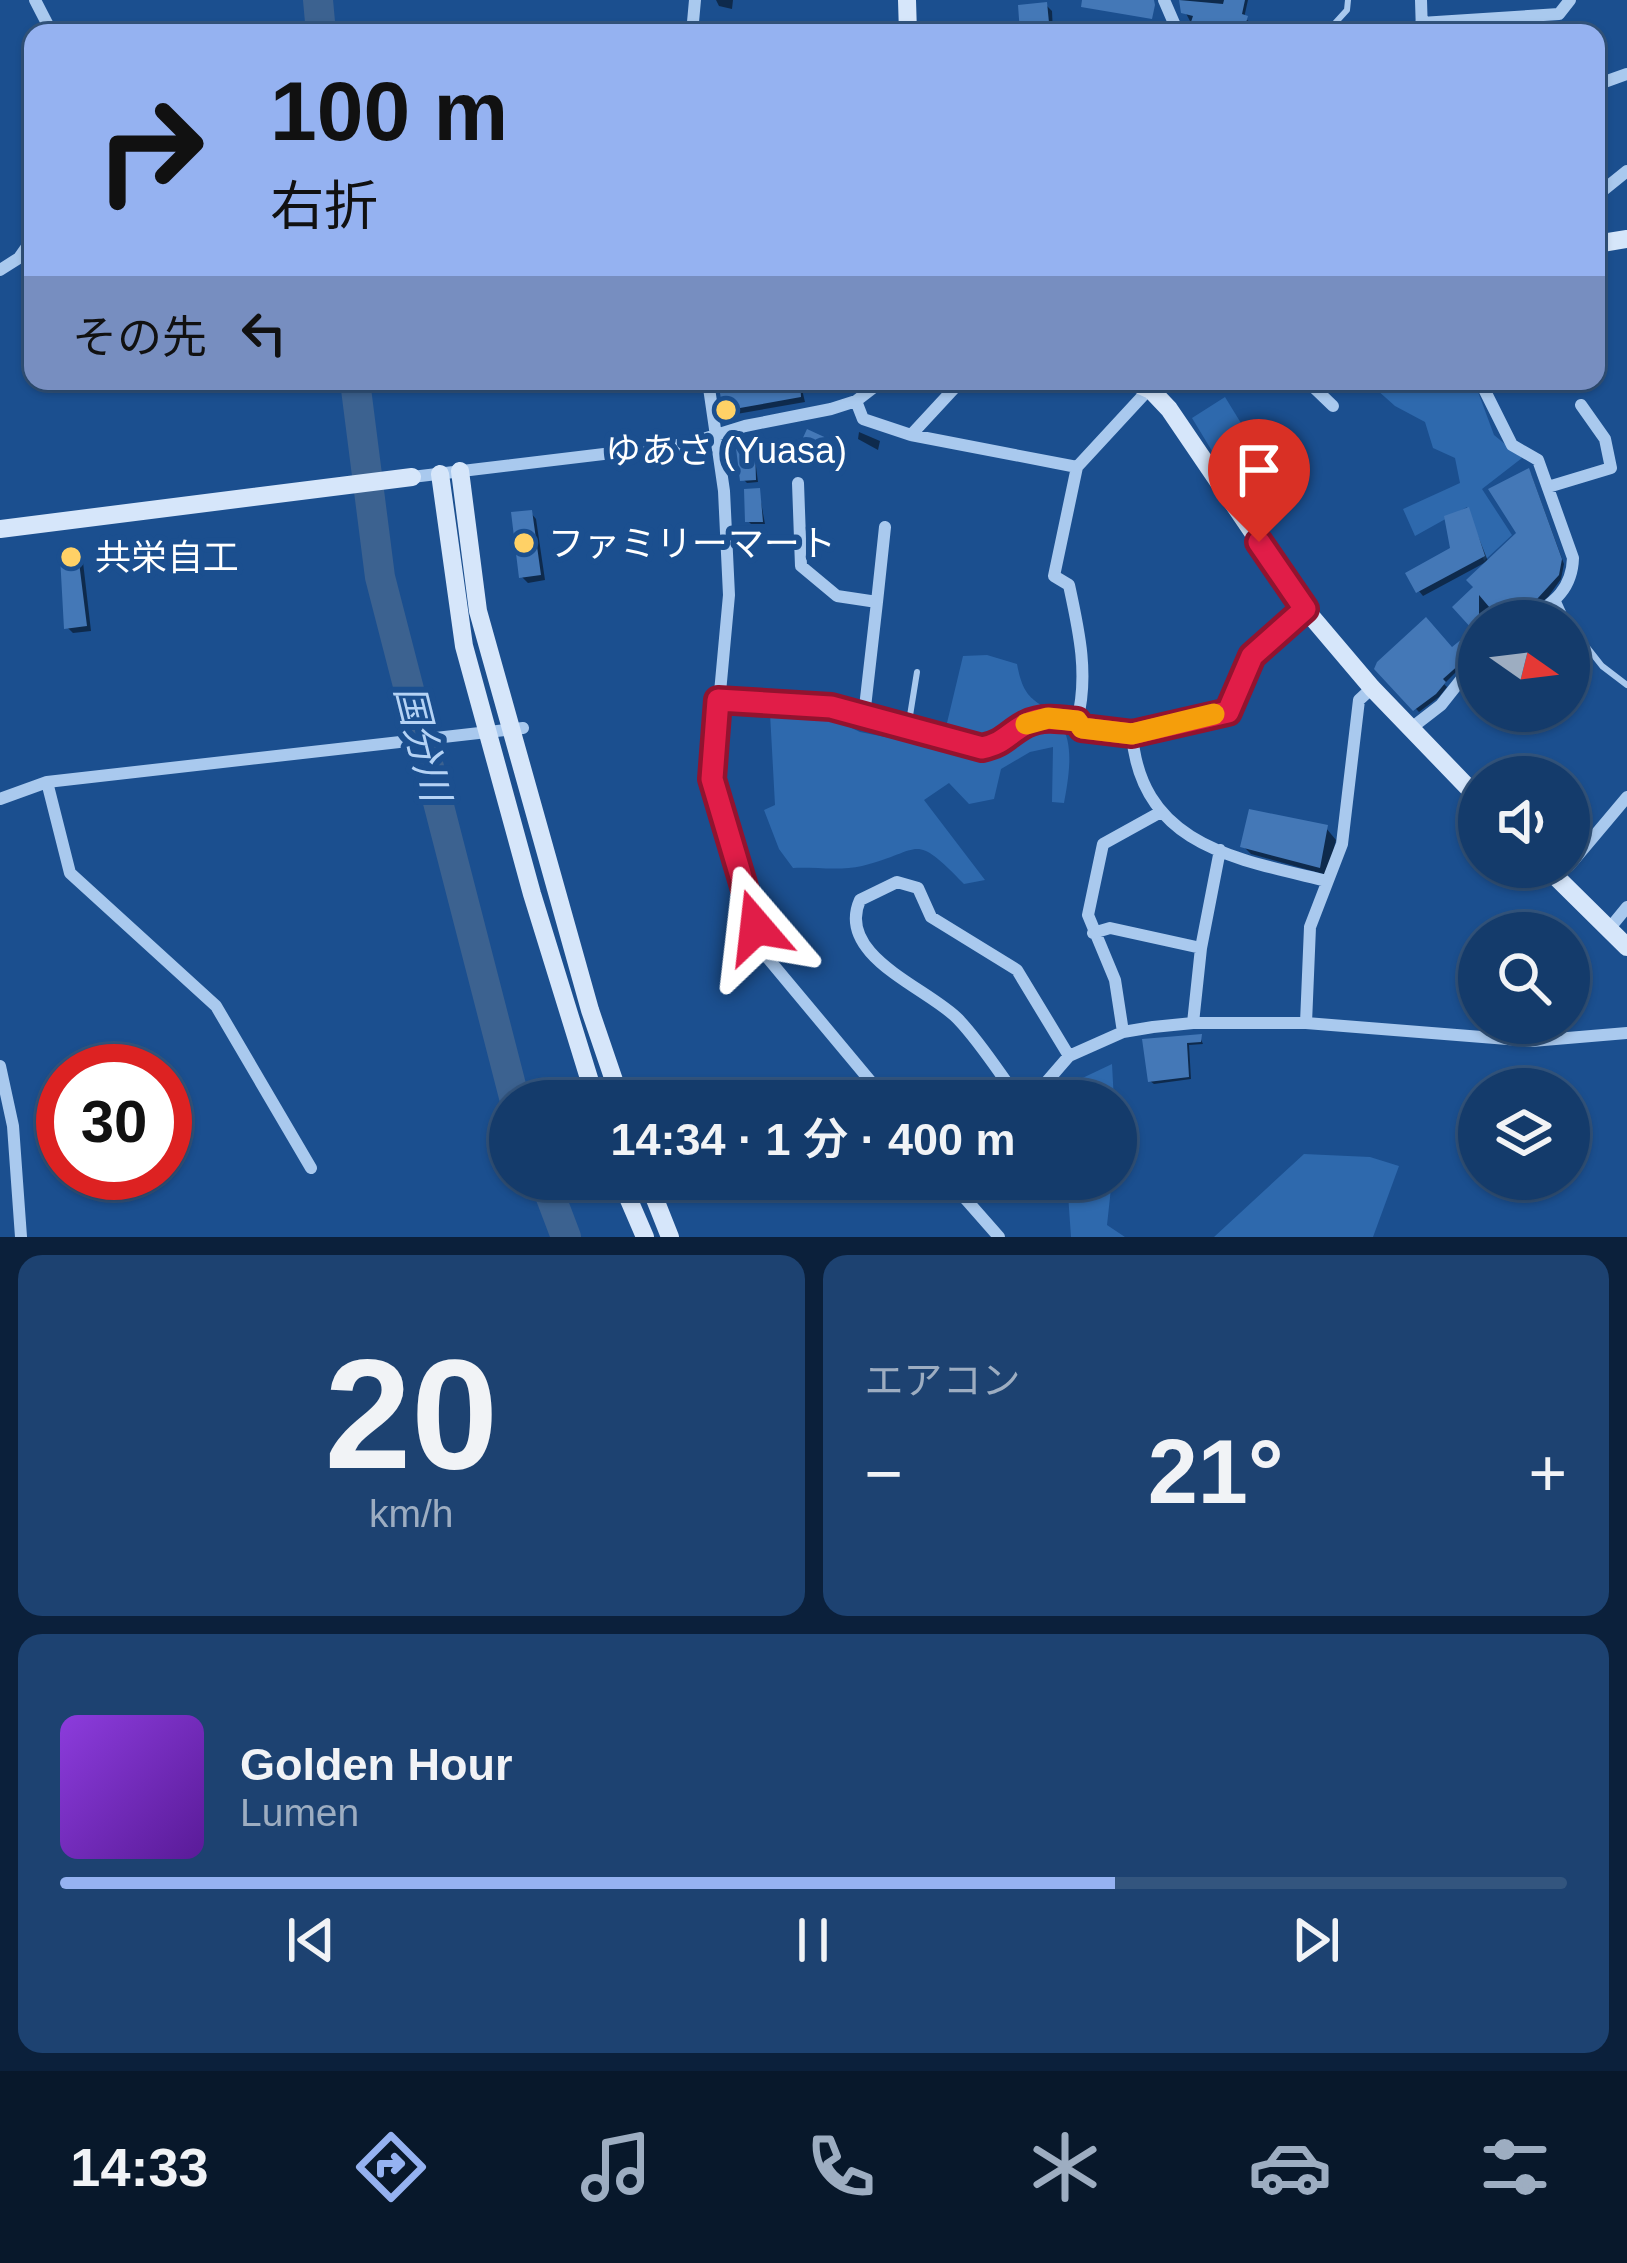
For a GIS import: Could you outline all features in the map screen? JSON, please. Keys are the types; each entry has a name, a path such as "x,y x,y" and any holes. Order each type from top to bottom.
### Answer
{"street":[{"path":"1461,24 1559,14 1570,0"},
{"path":"710,390 718,434 729,595 712,779 766,956 869,1080"},
{"path":"0,529 687,444 856,401 871,390"},
{"path":"911,435 953,390"},
{"path":"1149,390 1077,467 1054,576 1069,585 1076,619 1084,675 1077,721 1082,728 1132,734 1228,712 1252,656 1305,609"},
{"path":"1158,390 1305,609 1458,779"},
{"path":"1317,390 1334,406"},
{"path":"1484,390 1512,445 1538,460 1573,558 1570,581 1554,600"},
{"path":"856,401 863,418 911,435 1077,467"},
{"path":"1548,487 1611,468 1605,439 1581,405"},
{"path":"450,473 478,611 517,729 590,1010 614,1080"},
{"path":"450,473 464,646 590,1080"},
{"path":"798,483 801,566 837,596 877,602"},
{"path":"864,716 885,527"},
{"path":"1410,730 1441,705 1458,684"},
{"path":"1306,1024 1310,926 1342,844 1359,700 1372,688"},
{"path":"718,700 813,704 982,748 1001,744 1036,721 1077,721"},
{"path":"0,799 47,782 517,729"},
{"path":"1132,734 1159,813 1182,832 1220,850 1327,881"},
{"path":"47,782 70,873 215,1006 311,1168"},
{"path":"1590,837 1627,797"},
{"path":"1123,1032 1114,980 1088,915 1103,844 1159,813"},
{"path":"1193,1023 1220,850"},
{"path":"1004,1080 957,1018 878,963 856,925 854,914 860,899 897,882 918,888 931,917 1017,970 1069,1056"},
{"path":"1575,888 1627,947"},
{"path":"1609,929 1627,907"},
{"path":"1093,933 1110,928 1202,948"},
{"path":"1048,1080 1069,1056 1123,1032 1193,1023 1306,1024 1532,1041 1627,1033"},
{"path":"0,1066 13,1126 21,1237"},
{"path":"629,1200 645,1237"},
{"path":"655,1200 670,1237"},
{"path":"966,1200 998,1237"}],"lane":[{"path":"1590,650 1627,685"},
{"path":"908,729 917,672"}],"shaded area":[{"path":"1377,390 1477,390 1494,435 1522,458 1482,489 1512,535 1484,561 1467,507 1415,536 1403,509 1460,483 1455,458 1433,448 1425,422"},
{"path":"1225,397 1263,459 1229,479 1192,418"},
{"path":"987,655 1017,664 1029,695 1061,725 1069,763 1064,803 1052,802 1053,747 1030,752 1001,769 994,799 969,804 949,783 924,800 985,880 964,884 934,856 916,849 854,867 793,868 779,849 764,810 775,805 770,713 818,712 860,732 941,748 963,656"},
{"path":"1112,1064 1113,1080 1078,1080"},
{"path":"1304,1154 1370,1157 1399,1166 1373,1237 1214,1237"},
{"path":"1068,1200 1110,1200 1107,1225 1125,1237 1071,1237"}],"building":[{"path":"1082,0 1154,0 1155,5 1152,19 1081,7"},
{"path":"1179,0 1223,4 1224,0 1245,0 1242,14 1248,16 1246,24 1200,24 1181,13"},
{"path":"1047,2 1049,24 1019,24 1018,5"},
{"path":"720,390 801,390 801,397 723,411"},
{"path":"807,429 833,441 838,455 813,463 795,455"},
{"path":"736,448 755,448 756,480 740,481"},
{"path":"1529,468 1562,559 1559,575 1536,600 1483,600 1479,595 1479,600 1459,600 1473,587 1466,580 1516,533 1488,489"},
{"path":"760,488 763,522 745,522 744,489"},
{"path":"1469,507 1485,556 1416,593 1405,573 1450,548 1444,516"},
{"path":"532,510 541,575 519,578 511,512"},
{"path":"78,554 87,626 64,629 60,556"},
{"path":"1426,617 1452,647 1458,642 1458,666 1443,679 1446,682 1436,694 1413,711 1374,669"},
{"path":"1249,809 1328,825 1320,868 1240,847"},
{"path":"1202,1034 1201,1042 1187,1043 1189,1077 1148,1082 1142,1039"}],"waterway":[{"name":"国分川","path":"318,0 320,24"},
{"name":"国分川","path":"356,390 380,577 510,1080"},
{"name":"国分川","path":"552,1200 566,1237"}],"slow traffic":[{"path":"1026,724 1048,718 1132,734 1214,714"}],"place":[{"name":"ゆあさ (Yuasa)","path":"726,410"},
{"name":"ファミリーマート","path":"524,543"},
{"name":"共栄自工","path":"71,557"}],"route":[{"path":"756,927 712,779 718,700 831,707 982,748 1001,744 1024,725 1048,718 1132,734 1228,712 1252,656 1305,609 1259,542"}]}
